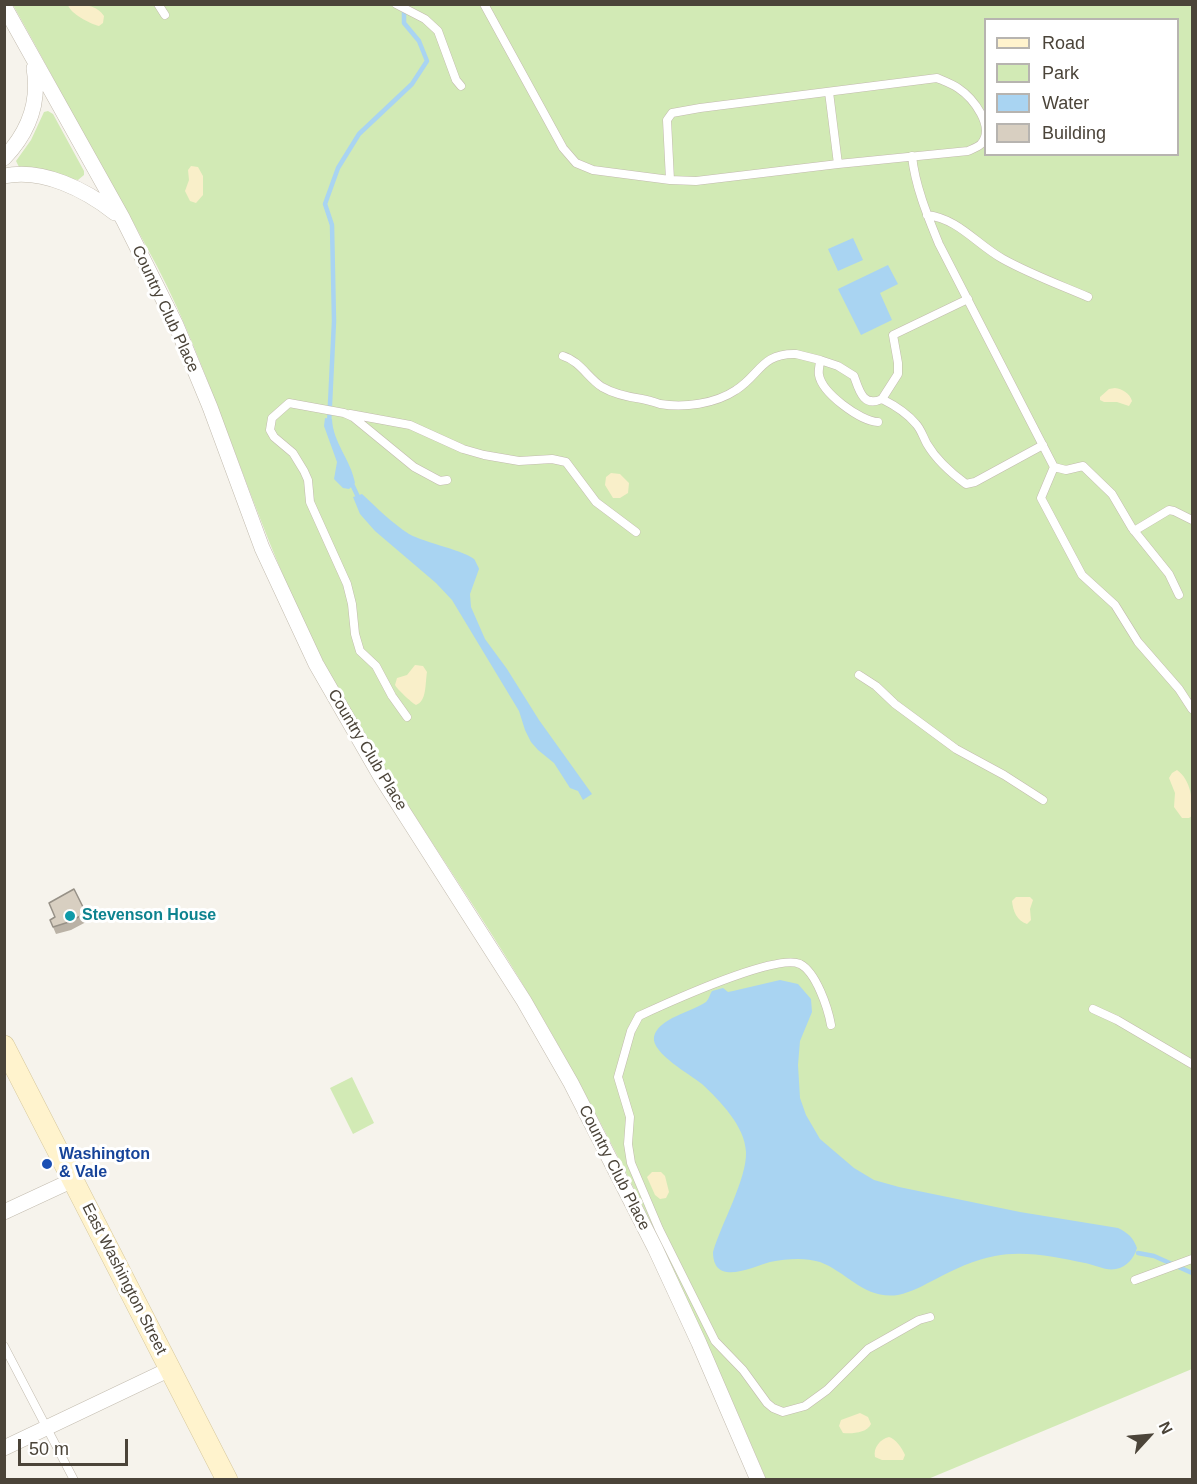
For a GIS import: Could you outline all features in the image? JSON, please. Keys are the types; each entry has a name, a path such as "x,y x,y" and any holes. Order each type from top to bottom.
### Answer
{"main road":[{"name":"East Washington Street","path":"4,1046 227,1479"}],"street":[{"name":"Country Club Place","path":"4,6 123,219 176,325 210,407 262,548 316,664 381,777 524,1001 571,1083 659,1257 704,1353 758,1479"},
{"path":"4,158 18,142 32,115 37,83 32,56"},
{"path":"4,176 25,175 68,185 100,201 123,219"},
{"path":"4,1212 73,1180"},
{"path":"4,1448 170,1369"}],"lane":[{"path":"158,4 165,15"},
{"path":"396,4 425,19 438,31 460,86"},
{"path":"484,4 563,148 576,163 592,170 696,181 968,151 980,146 984,138"},
{"path":"670,180 667,120 672,113 700,108 937,78 959,89 974,103 983,119 984,128"},
{"path":"830,92 838,164"},
{"path":"912,156 914,172 927,215 939,244 1054,467 1066,471 1083,466 1112,494 1134,531 1169,574 1179,595"},
{"path":"927,215 953,222 982,247 1005,260 1088,297"},
{"path":"563,356 571,358 596,382 612,391 659,404 683,405 702,403 730,394 771,358 796,354 838,366 854,376 860,396 868,401 876,402 882,399 898,374 893,335 968,299"},
{"path":"820,360 819,374 830,393 860,417 878,422"},
{"path":"882,399 894,405 917,425 940,462 966,484 975,482 1043,445"},
{"path":"407,717 392,696 376,666 360,651 346,584 313,511 304,471 293,453 274,437 270,430 272,418 289,403 410,425 484,455 519,461 552,459 567,462 596,502 636,532"},
{"path":"346,413 414,467 440,481 447,480"},
{"path":"1054,467 1041,498 1067,550 1082,575 1115,605 1138,642 1179,689 1192,710"},
{"path":"1134,531 1169,510 1192,520"},
{"path":"859,675 956,749 1004,775 1043,800"},
{"path":"831,1025 823,998 811,975 803,966 792,962 779,963 728,979 639,1017 631,1031 618,1077 630,1117 628,1144 631,1163 659,1229 715,1341 773,1408 783,1412 805,1406 827,1390 868,1349 919,1320 930,1317"},
{"path":"1093,1009 1117,1020 1192,1065"},
{"path":"1136,1280 1192,1259"},
{"path":"4,1346 74,1479"}],"green space":[{"path":"13,5 1192,5 1192,1369 928,1479 766,1479 663,1248 576,1077 491,933 351,713 326,667 287,584 177,307"},
{"path":"48,111 53,114 84,171 84,175 78,180 20,169 16,161 31,140 44,112"},
{"path":"352,1077 374,1123 353,1134 330,1088"}],"sand":[{"path":"68,5 83,5 97,9 104,16 103,23 99,26 86,21 76,15"},
{"path":"191,166 198,167 203,176 203,195 196,203 190,201 185,191 189,180 188,170"},
{"path":"1109,389 1123,390 1129,396 1132,401 1129,406 1100,400 1100,397"},
{"path":"611,473 620,474 629,483 628,493 620,498 613,498 605,485 606,477"},
{"path":"415,665 423,666 427,672 424,696 416,705 395,685 397,678 407,675"},
{"path":"1177,770 1182,774 1190,791 1192,816 1189,818 1182,818 1174,807 1175,793 1169,778"},
{"path":"1016,897 1030,897 1033,900 1030,909 1031,920 1027,924 1018,918 1015,912 1012,901"},
{"path":"652,1172 661,1172 665,1176 669,1192 666,1198 660,1199 655,1195 647,1177"},
{"path":"860,1413 868,1417 871,1424 869,1427 859,1432 843,1433 839,1426 841,1420"},
{"path":"889,1437 902,1450 905,1455 903,1460 882,1460 875,1457 878,1444"}],"water":[{"path":"853,238 863,260 838,271 828,249"},
{"path":"888,265 898,284 880,293 892,320 861,335 838,289"},
{"path":"325,418 332,419 335,436 353,475 355,483 349,489 343,488 334,479 337,462 324,426"},
{"path":"362,494 409,534 464,553 475,560 479,569 470,594 471,607 485,639 592,794 583,800 578,791 570,788 554,763 531,742 519,711 452,600 436,583 375,531 360,514 353,497"},
{"path":"780,980 798,984 811,999 812,1012 800,1041 798,1065 800,1098 806,1115 820,1139 854,1168 874,1180 899,1187 1020,1212 1118,1228 1130,1236 1137,1248 1132,1259 1120,1268 1104,1269 1052,1257 1006,1254 972,1262 898,1295 886,1295 866,1289 830,1266 812,1260 795,1259 770,1262 735,1272 719,1269 713,1252 742,1175 746,1152 745,1142 724,1106 702,1084 665,1057 655,1043 654,1037 657,1030 669,1020 706,1002 712,991 723,988 728,992"}],"building":[{"name":"Stevenson House","path":"74,889 86,913 53,927 50,920 55,917 49,903"}],"waterway":[{"path":"329,425 334,321 332,225 325,204 338,168 359,134 412,84 427,61 419,41 404,23 404,6"},
{"path":"351,482 359,499"},
{"path":"1138,1253 1154,1256 1192,1273"}],"place":[{"name":"Stevenson House","path":"70,916"},
{"name":"Washington & Vale","path":"47,1164"}]}
